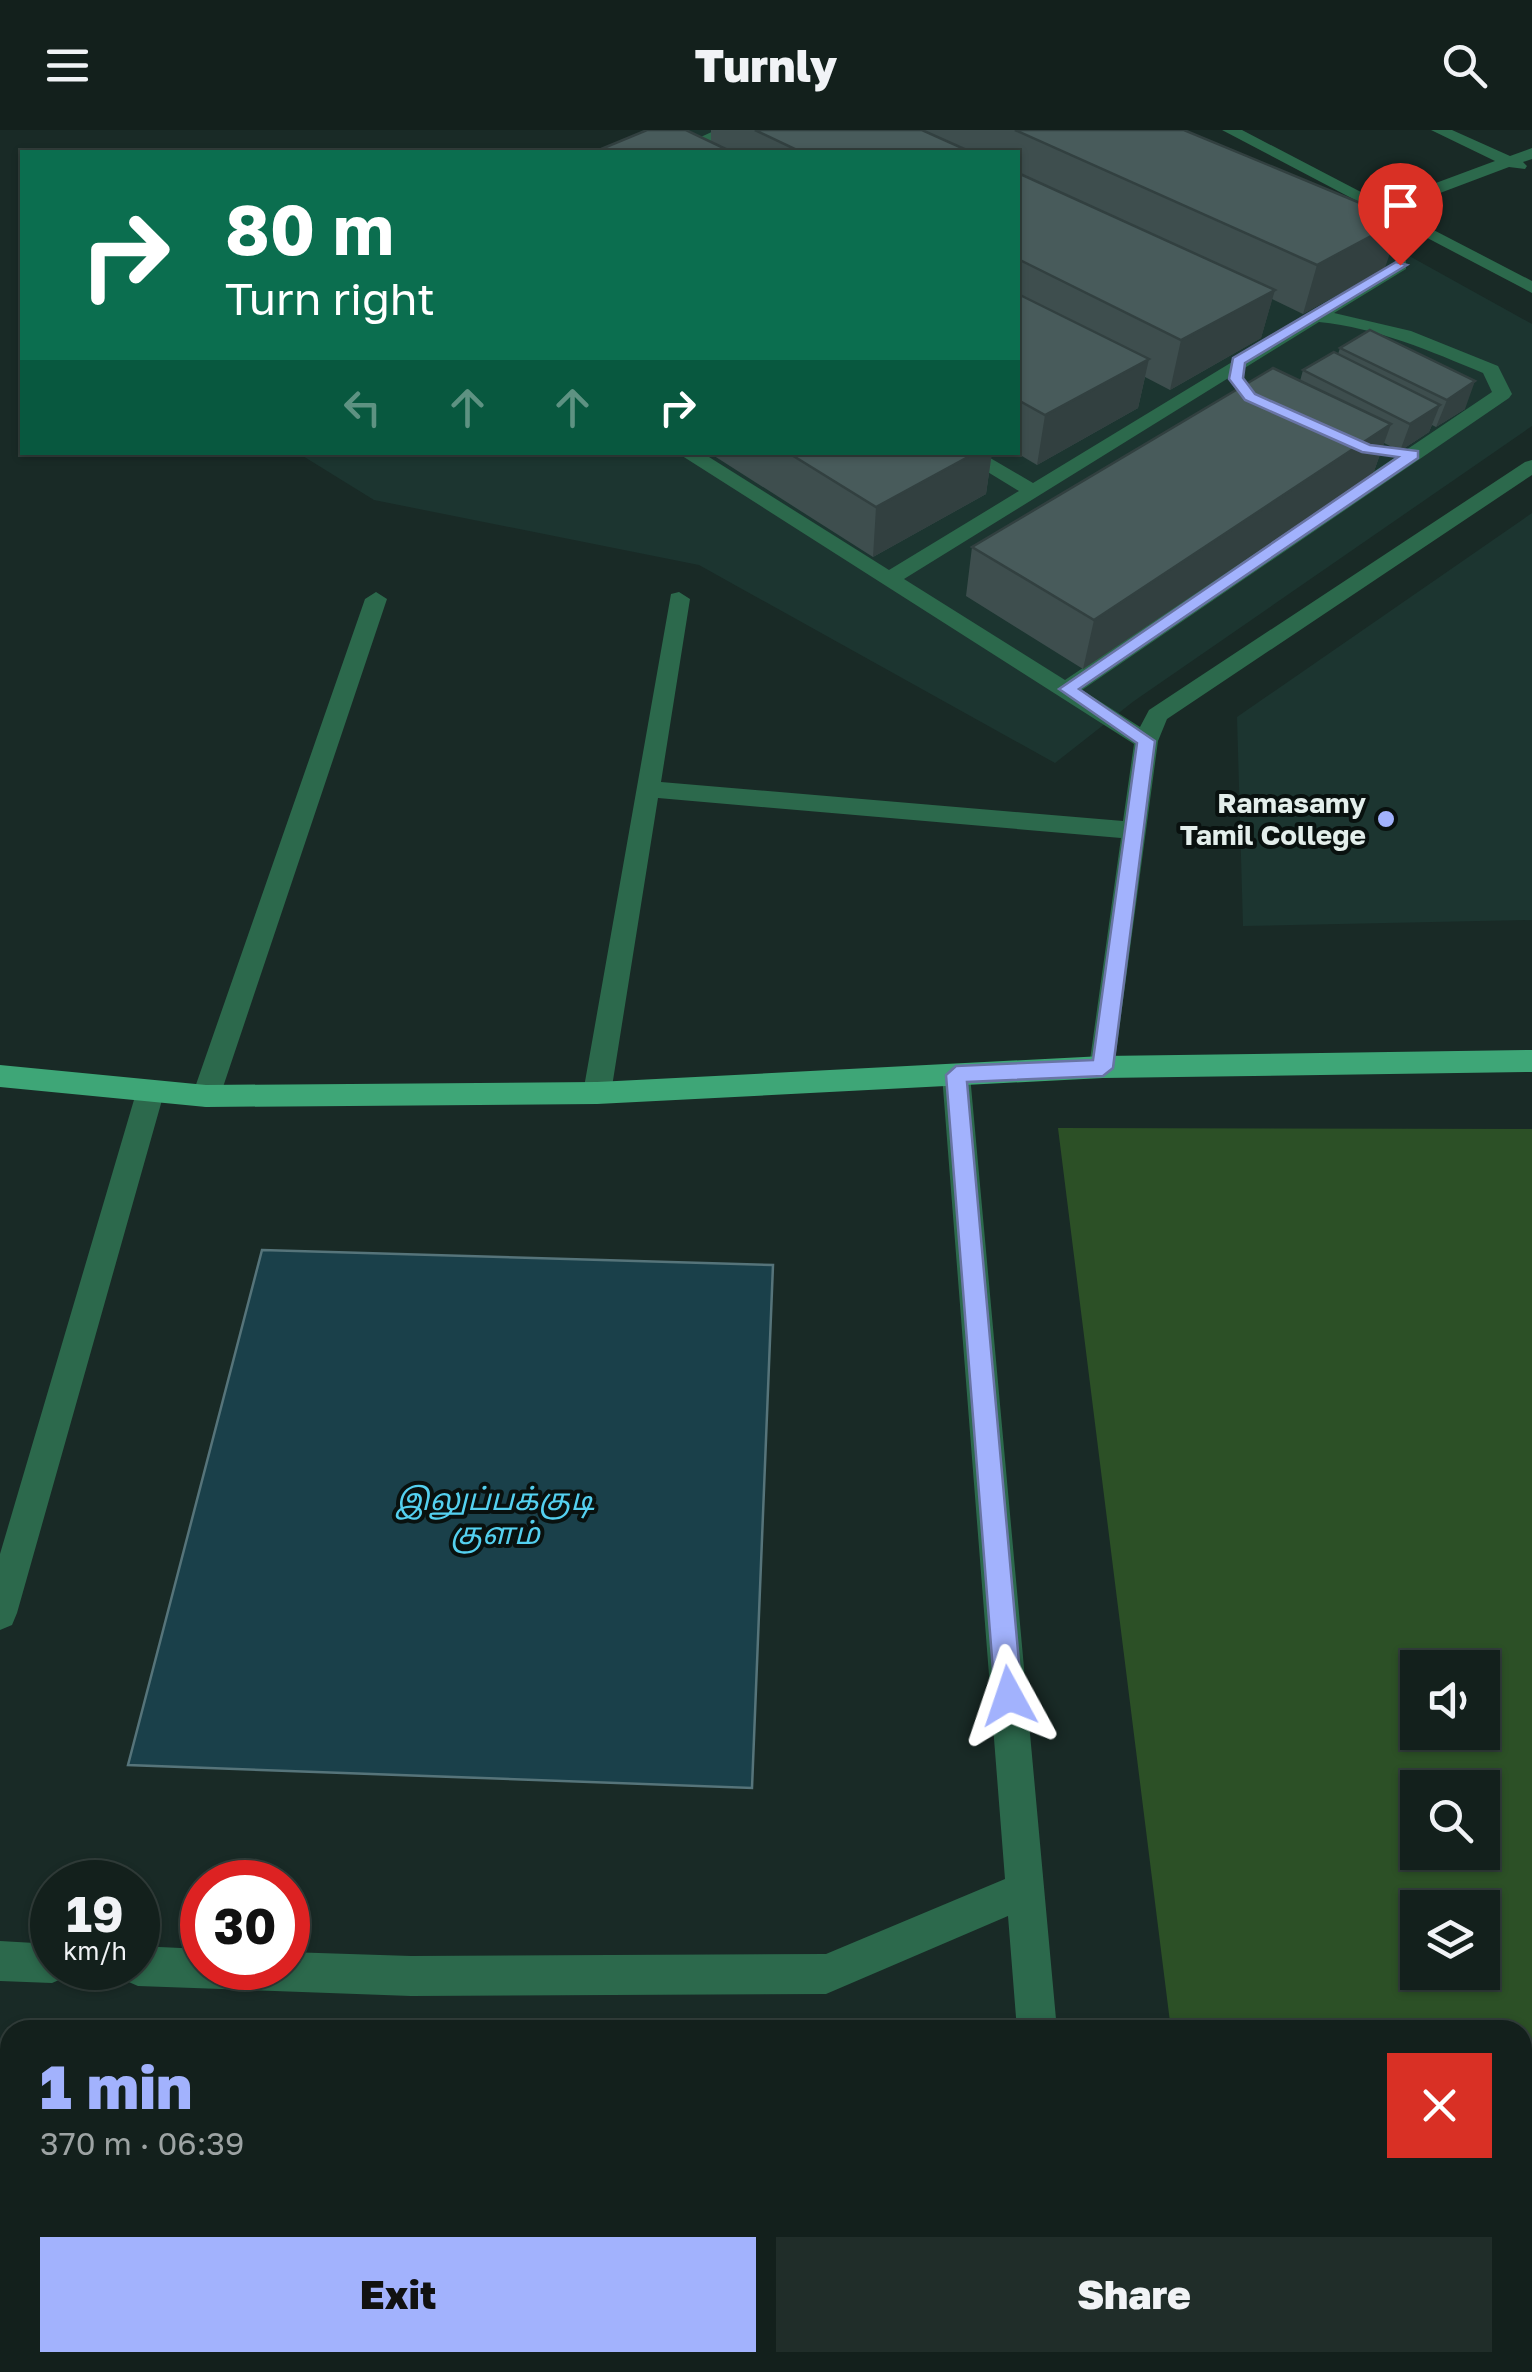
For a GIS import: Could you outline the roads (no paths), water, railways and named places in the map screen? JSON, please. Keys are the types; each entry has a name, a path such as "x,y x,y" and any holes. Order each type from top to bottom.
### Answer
{"main road":[{"path":"0,1076 206,1096 597,1093 1103,1068 1532,1061"}],"street":[{"path":"682,150 730,130"},
{"path":"1230,130 1530,285"},
{"path":"1440,130 1532,172"},
{"path":"1382,210 1532,153"},
{"path":"888,580 1035,492 1154,406 1400,265 1383,258"},
{"path":"1068,689 1502,394 1491,370 1360,319 1297,321"},
{"path":"1238,361 1236,379 1243,388"},
{"path":"1382,451 1412,454"},
{"path":"691,455 1146,741"},
{"path":"970,455 1035,492"},
{"path":"1103,1068 1146,741 1157,715 1532,466"},
{"path":"206,1096 376,599"},
{"path":"597,1093 678,600"},
{"path":"648,790 1134,831"},
{"path":"956,1075 1036,2020"},
{"path":"0,1613 150,1093"},
{"path":"160,1967 411,1976 826,1974 1025,1890"},
{"path":"0,1961 30,1962"}],"water":[{"name":"இலுப்பக்குடி குளம்","path":"262,1250 773,1265 752,1788 128,1765"}],"place":[{"name":"Ramasamy Tamil College","path":"1386,819"}]}
